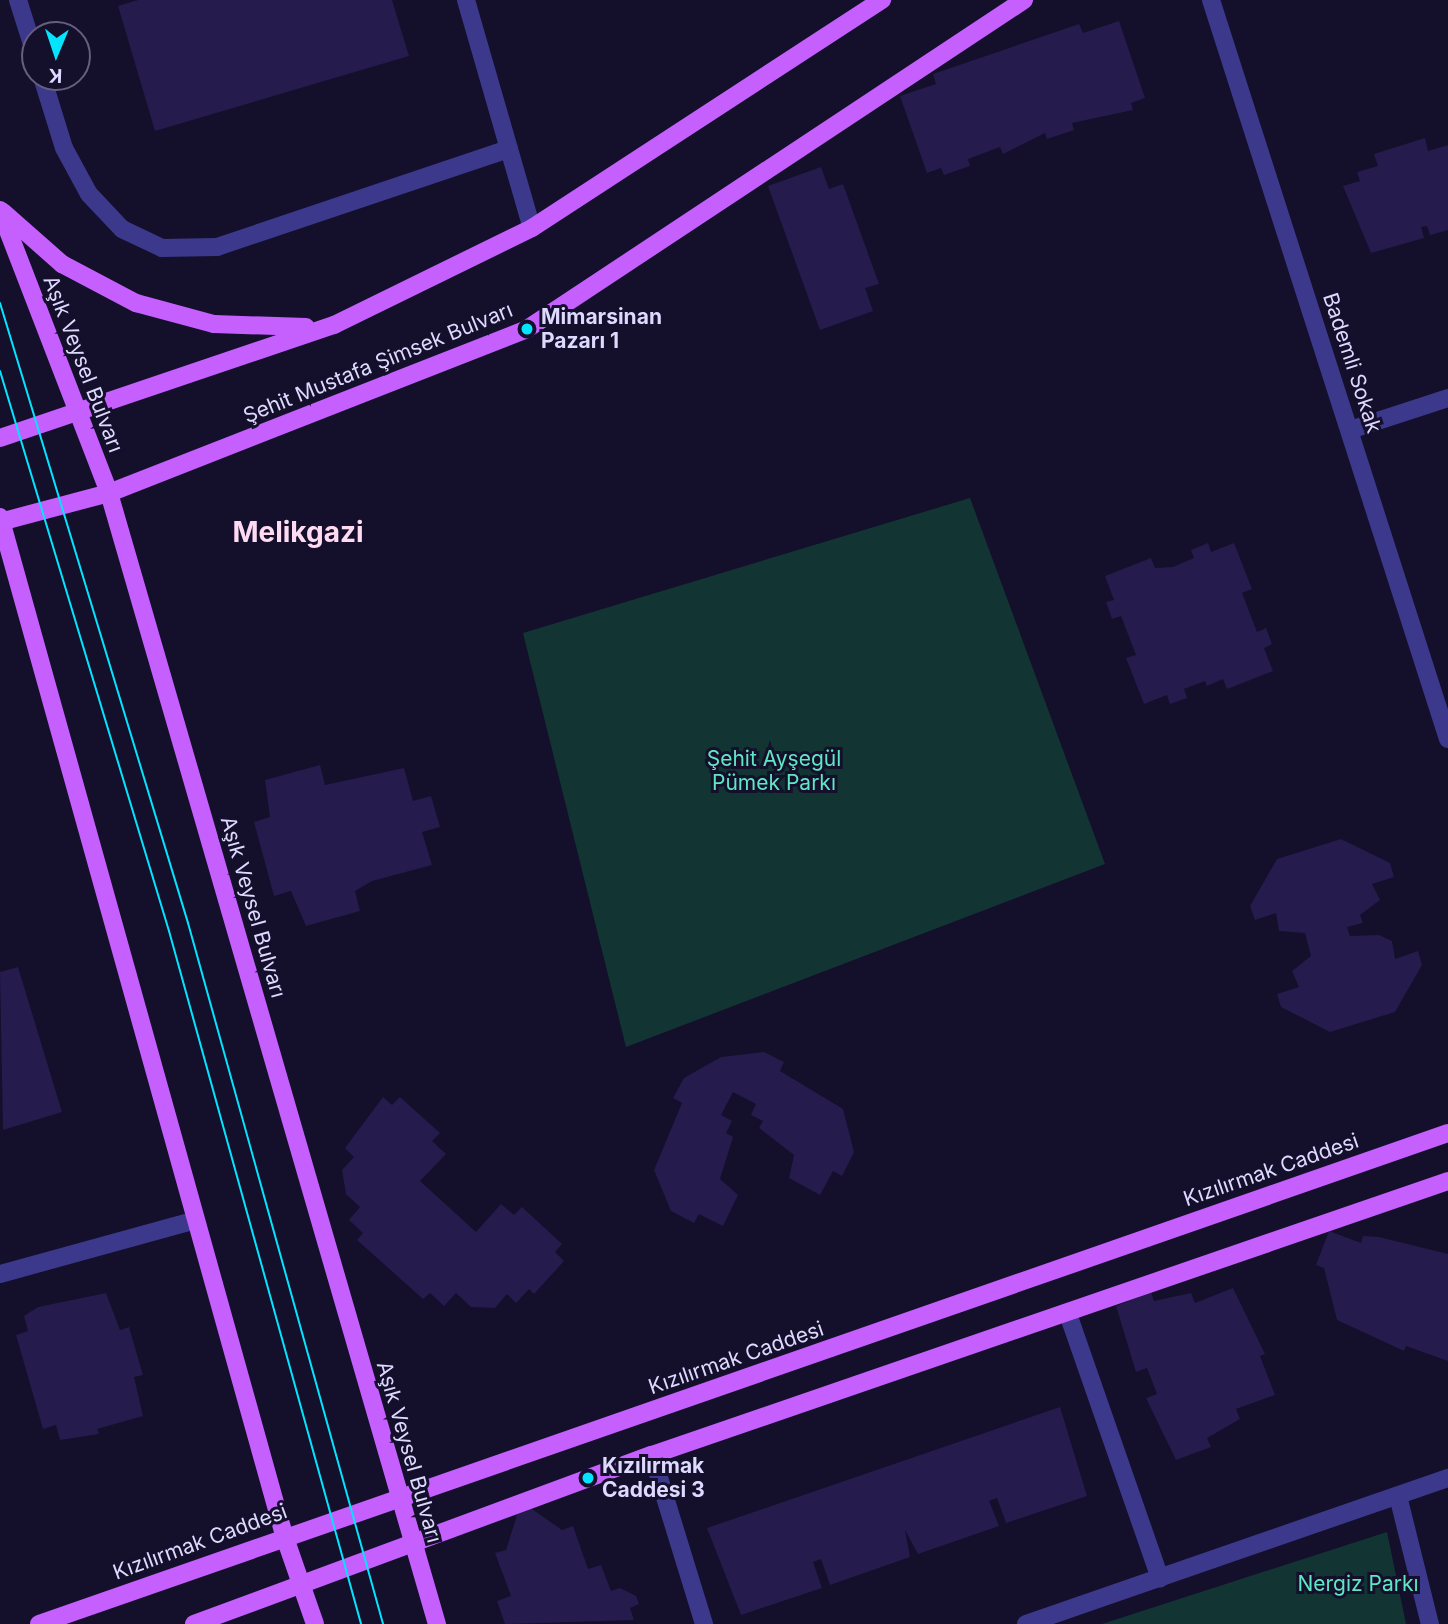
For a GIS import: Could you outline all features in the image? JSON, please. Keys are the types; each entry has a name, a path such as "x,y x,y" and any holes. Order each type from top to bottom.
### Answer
{"main road":[{"path":"0,438 75,409 334,325 532,228 882,0"},
{"name":"Şehit Mustafa Şimsek Bulvarı","path":"0,520 109,493 527,329 1024,0"},
{"path":"0,210 62,264 136,303 254,329 334,325"},
{"name":"Aşık Veysel Bulvarı","path":"0,210 109,493 411,1543 437,1624"},
{"path":"0,520 285,1535 304,1584 315,1624"},
{"name":"Kızılırmak Caddesi","path":"39,1624 285,1535 400,1500 1448,1133"},
{"path":"194,1624 652,1455 1448,1181"}],"street":[{"path":"18,0 25,21"},
{"path":"466,0 532,228"},
{"name":"Bademli Sokak","path":"1211,0 1448,739"},
{"path":"46,91 64,148 89,194 122,229 162,248 217,247 509,149"},
{"path":"1350,430 1448,398"},
{"path":"0,1275 196,1220"},
{"path":"1068,1314 1160,1578"},
{"path":"652,1455 704,1624"},
{"path":"1026,1624 1448,1478"},
{"path":"1398,1496 1430,1624"}],"green space":[{"name":"Şehit Ayşegül Pümek Parkı","path":"970,498 1105,864 626,1047 523,633"},
{"name":"Nergiz Parkı","path":"1387,1532 1406,1624 1102,1624"}],"building":[{"path":"138,0 392,0 409,56 155,131 118,6"},
{"path":"1119,21 1145,98 1131,103 1133,110 1072,123 1074,130 1047,139 1045,133 1003,154 1000,147 968,159 970,166 944,175 941,168 927,173 900,96 936,84 933,74 1079,24 1083,33"},
{"path":"1425,138 1428,151 1448,145 1448,230 1430,235 1427,226 1421,227 1424,238 1371,253 1343,186 1360,181 1357,172 1378,166 1374,154"},
{"path":"821,167 829,189 843,184 879,284 865,288 873,311 820,330 768,186"},
{"path":"1208,543 1211,552 1234,543 1252,589 1242,593 1257,632 1266,628 1272,644 1264,648 1273,671 1227,689 1223,679 1207,686 1205,681 1184,689 1187,698 1170,704 1167,695 1144,704 1126,658 1136,655 1121,616 1112,619 1106,602 1114,600 1105,576 1151,558 1155,568 1173,567 1194,558 1191,550"},
{"path":"320,765 325,785 404,768 413,801 431,796 440,827 422,832 432,865 372,881 355,891 360,911 306,926 291,891 274,896 254,822 270,817 265,780"},
{"path":"1341,839 1390,863 1394,877 1372,884 1380,900 1360,915 1363,923 1347,927 1350,936 1379,935 1392,941 1395,959 1418,951 1422,965 1395,1012 1330,1032 1281,1007 1277,994 1299,987 1292,971 1311,956 1305,933 1279,931 1276,913 1255,920 1250,906 1277,859"},
{"path":"18,967 62,1112 3,1130 0,972"},
{"path":"764,1052 784,1062 780,1071 843,1109 854,1152 842,1176 833,1171 820,1195 789,1178 794,1155 759,1128 763,1121 751,1115 756,1104 733,1092 721,1115 732,1121 726,1133 733,1137 720,1179 738,1195 723,1226 699,1214 694,1223 671,1211 654,1170 682,1103 673,1098 684,1078 721,1057"},
{"path":"383,1097 392,1105 400,1097 440,1133 432,1141 446,1154 420,1181 476,1232 501,1204 514,1215 522,1207 562,1244 555,1252 564,1261 534,1294 529,1289 516,1303 507,1294 495,1308 471,1307 456,1293 444,1306 430,1293 423,1299 357,1240 363,1233 349,1220 360,1207 346,1194 342,1170 354,1157 345,1148"},
{"path":"1329,1231 1361,1243 1363,1236 1379,1237 1448,1254 1448,1361 1406,1346 1404,1351 1337,1320 1324,1268 1316,1265"},
{"path":"1233,1288 1265,1354 1260,1356 1275,1395 1236,1409 1240,1419 1207,1438 1211,1447 1176,1460 1146,1398 1157,1394 1147,1368 1136,1372 1116,1306 1151,1292 1154,1301 1191,1293 1195,1303"},
{"path":"106,1293 120,1330 129,1327 143,1375 134,1377 143,1416 97,1429 99,1434 60,1440 56,1425 43,1429 16,1335 28,1331 24,1316 38,1307"},
{"path":"1060,1407 1087,1496 1006,1523 997,1498 989,1501 999,1526 918,1554 905,1530 910,1557 830,1585 821,1559 813,1562 822,1588 741,1615 707,1528"},
{"path":"529,1507 562,1530 573,1526 588,1569 601,1565 611,1591 620,1588 636,1596 639,1604 630,1608 634,1620 505,1624 497,1601 511,1596 495,1553 506,1550 518,1512"}],"tram line":[{"path":"0,303 188,923 383,1624"},
{"path":"0,371 169,931 361,1624"}],"place":[{"name":"Mimarsinan Pazarı 1","path":"527,329"},
{"name":"Kızılırmak Caddesi 3","path":"588,1478"}],"district":[{"name":"Melikgazi","path":"298,532"}]}
